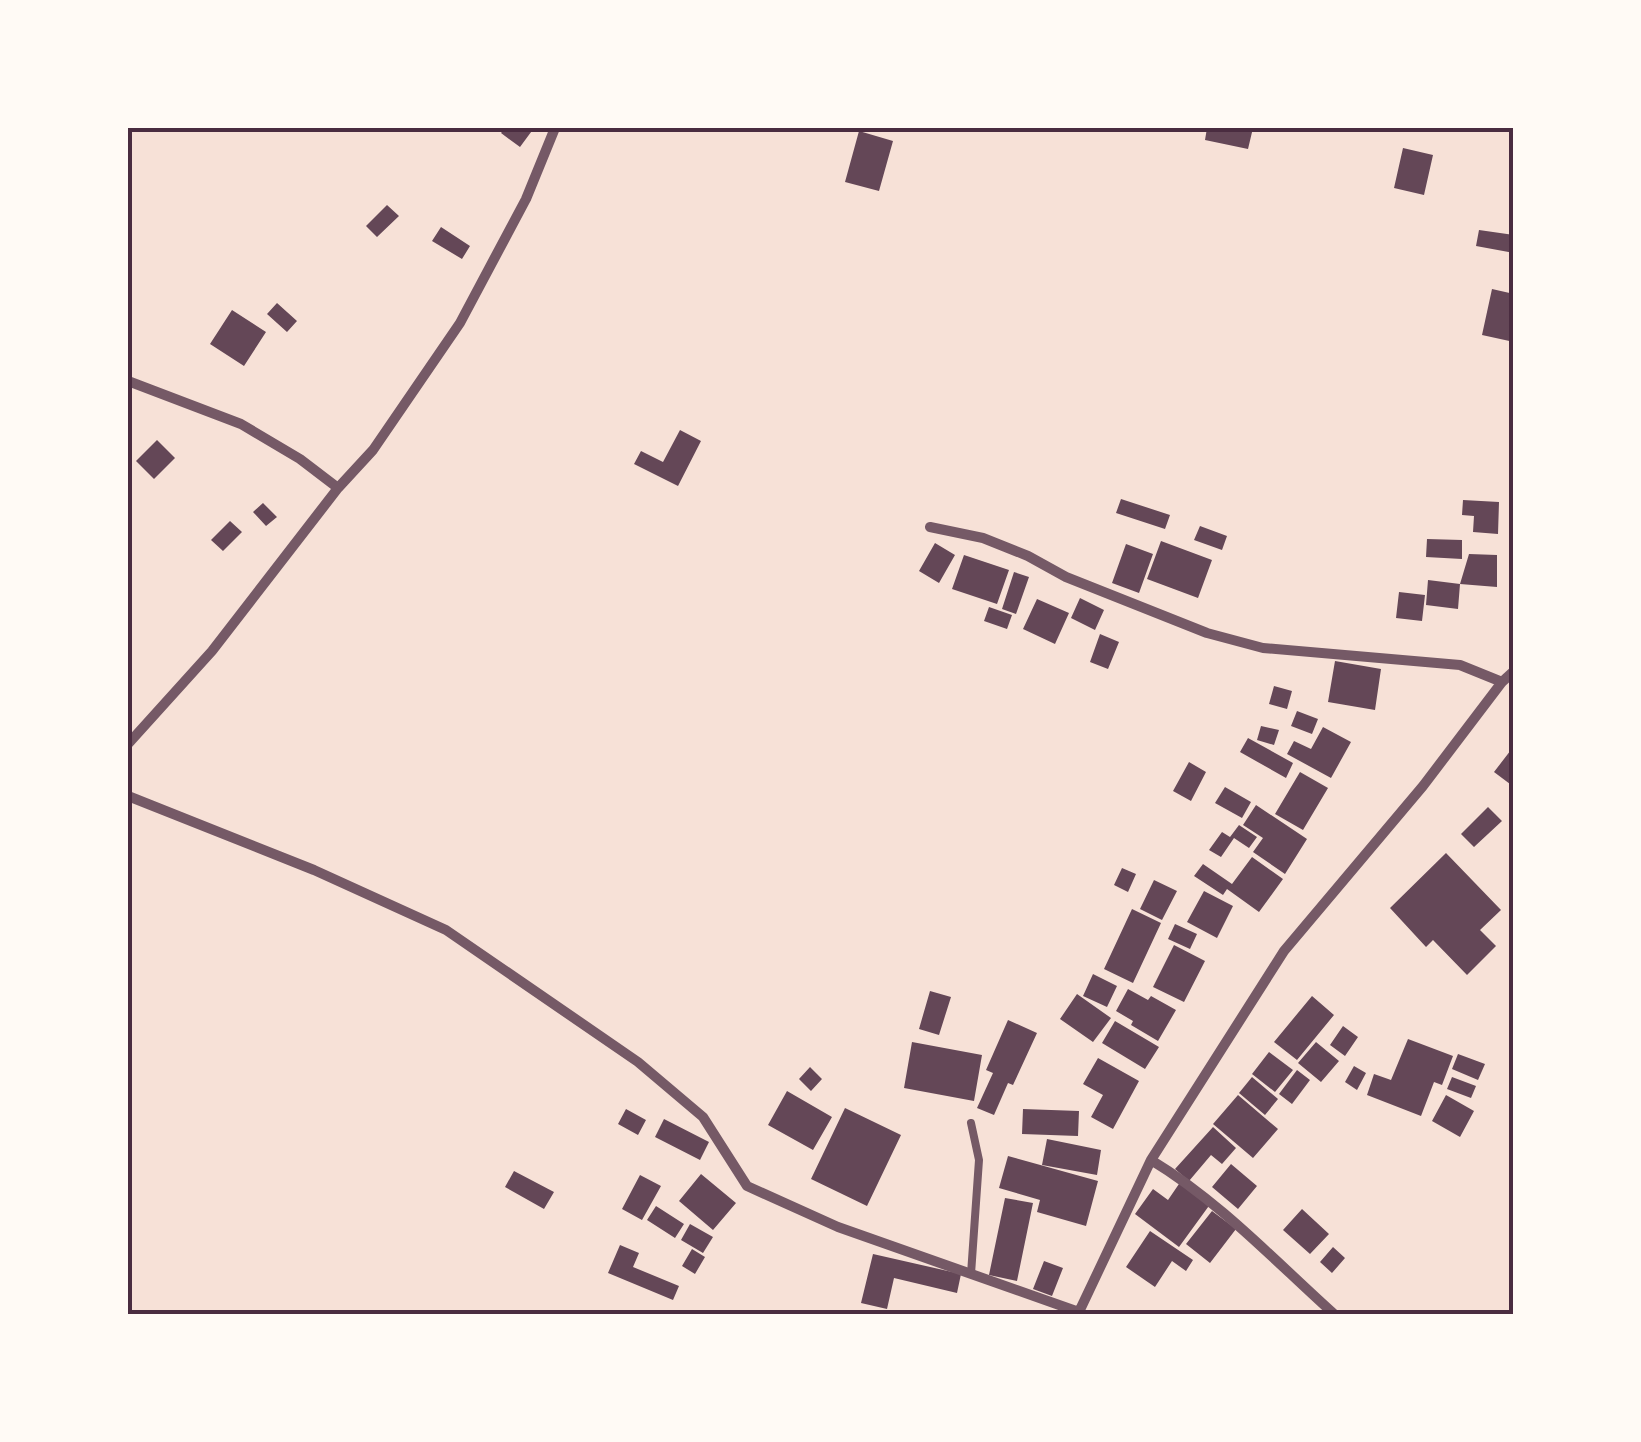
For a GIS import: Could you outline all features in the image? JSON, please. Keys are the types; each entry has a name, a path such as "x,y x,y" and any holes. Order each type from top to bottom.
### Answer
{"street":[{"path":"128,744 212,651 338,488 373,450 460,323 526,198 555,128"},
{"path":"128,381 241,424 300,459 338,488"},
{"path":"930,526 984,538 1066,577 1207,633 1263,648 1460,664 1502,682"},
{"path":"128,796 314,870 446,930 638,1062 703,1118 747,1186 838,1227 1078,1313 1150,1160 1284,951 1424,786 1514,671"},
{"path":"1150,1160 1183,1179 1213,1204 1334,1314"}],"lane":[{"path":"970,1122 979,1160 972,1274"}],"building":[{"path":"505,128 534,128 520,147 501,133"},
{"path":"1207,128 1253,128 1248,149 1205,140"},
{"path":"859,131 893,141 879,191 845,182"},
{"path":"1403,148 1433,155 1424,195 1394,188"},
{"path":"387,205 399,216 377,237 366,226"},
{"path":"441,227 470,246 462,259 432,241"},
{"path":"1479,230 1514,235 1514,253 1476,246"},
{"path":"1492,289 1514,294 1514,342 1482,335"},
{"path":"277,303 297,321 287,332 267,314"},
{"path":"232,310 266,332 244,366 210,344"},
{"path":"680,430 701,441 678,486 634,464 641,451 663,462"},
{"path":"157,440 175,458 154,479 136,461"},
{"path":"1121,499 1170,515 1165,529 1116,513"},
{"path":"1463,500 1499,502 1498,534 1473,532 1474,516 1462,515"},
{"path":"263,503 277,517 266,526 253,512"},
{"path":"230,521 242,532 223,551 211,540"},
{"path":"1200,526 1227,536 1222,550 1194,540"},
{"path":"1427,539 1462,540 1462,559 1426,557"},
{"path":"1161,541 1212,560 1198,598 1147,579"},
{"path":"935,543 955,555 939,583 919,571"},
{"path":"1126,544 1153,554 1139,593 1112,583"},
{"path":"1469,554 1497,555 1497,587 1460,584"},
{"path":"964,555 1009,570 997,604 952,589"},
{"path":"1014,572 1029,577 1016,614 1002,609"},
{"path":"1428,580 1460,584 1458,609 1426,605"},
{"path":"1399,592 1425,595 1422,621 1396,618"},
{"path":"1080,598 1104,610 1095,630 1071,618"},
{"path":"1037,599 1069,613 1055,644 1023,629"},
{"path":"989,607 1012,615 1007,629 984,621"},
{"path":"1100,634 1119,642 1108,669 1090,662"},
{"path":"1335,661 1381,669 1375,710 1328,702"},
{"path":"1274,686 1292,691 1287,709 1269,704"},
{"path":"1297,711 1318,719 1312,734 1291,726"},
{"path":"1261,726 1279,730 1274,745 1257,740"},
{"path":"1323,727 1351,742 1331,778 1287,754 1294,741 1311,749"},
{"path":"1248,738 1293,763 1286,778 1240,752"},
{"path":"1514,746 1514,787 1494,772"},
{"path":"1189,762 1206,772 1191,801 1173,791"},
{"path":"1300,772 1328,788 1303,830 1275,814"},
{"path":"1225,787 1251,802 1242,818 1215,803"},
{"path":"1256,805 1307,839 1285,874 1253,852 1263,838 1243,825"},
{"path":"1488,807 1502,821 1474,847 1461,834"},
{"path":"1239,825 1257,837 1249,848 1234,838 1221,857 1209,850 1222,832 1230,837"},
{"path":"1446,853 1501,910 1480,930 1496,946 1467,975 1433,940 1426,947 1390,908"},
{"path":"1252,857 1283,879 1259,912 1227,889 1223,895 1194,876 1203,864 1232,884"},
{"path":"1122,868 1136,874 1128,892 1114,885"},
{"path":"1154,880 1177,891 1162,920 1140,909"},
{"path":"1204,891 1233,906 1217,938 1187,922"},
{"path":"1132,909 1161,923 1133,983 1104,969"},
{"path":"1175,924 1197,934 1190,949 1168,939"},
{"path":"1174,945 1205,961 1184,1002 1153,987"},
{"path":"1093,974 1117,986 1107,1007 1083,996"},
{"path":"1128,989 1176,1010 1158,1041 1116,1011"},
{"path":"930,991 951,997 939,1035 919,1029"},
{"path":"1077,994 1111,1018 1093,1042 1060,1019"},
{"path":"1312,996 1334,1015 1297,1060 1274,1042"},
{"path":"1008,1020 1037,1033 994,1115 977,1108 993,1073 986,1070"},
{"path":"1115,1021 1159,1047 1145,1069 1102,1043"},
{"path":"1343,1026 1358,1037 1345,1056 1330,1045"},
{"path":"1408,1039 1453,1056 1442,1085 1434,1082 1421,1116 1367,1095 1374,1074 1391,1080"},
{"path":"912,1042 982,1055 974,1101 904,1088"},
{"path":"1316,1042 1339,1061 1321,1082 1298,1063"},
{"path":"1269,1052 1293,1070 1275,1092 1252,1074"},
{"path":"1458,1054 1485,1064 1478,1080 1452,1069"},
{"path":"1098,1058 1139,1081 1113,1129 1091,1117 1103,1095 1083,1084"},
{"path":"1354,1066 1366,1073 1357,1090 1345,1082"},
{"path":"810,1067 822,1079 811,1091 799,1079"},
{"path":"1297,1070 1310,1080 1292,1104 1279,1094"},
{"path":"1252,1077 1278,1099 1265,1115 1239,1093"},
{"path":"1452,1077 1476,1086 1471,1098 1447,1089"},
{"path":"787,1091 832,1117 813,1150 768,1125"},
{"path":"1238,1095 1278,1129 1253,1158 1213,1124"},
{"path":"1446,1095 1474,1111 1460,1137 1432,1121"},
{"path":"845,1108 901,1135 867,1206 811,1179"},
{"path":"626,1109 646,1120 638,1135 618,1124"},
{"path":"1023,1109 1079,1111 1078,1136 1022,1134"},
{"path":"664,1119 709,1142 700,1160 655,1137"},
{"path":"1213,1127 1236,1148 1222,1164 1211,1155 1189,1181 1175,1169"},
{"path":"1047,1139 1101,1150 1097,1175 1042,1165"},
{"path":"1008,1156 1098,1181 1086,1226 1037,1212 1040,1200 999,1188"},
{"path":"1231,1164 1257,1186 1238,1209 1212,1187"},
{"path":"514,1171 554,1192 544,1209 505,1187"},
{"path":"701,1174 736,1203 713,1230 679,1201"},
{"path":"640,1175 661,1186 642,1220 622,1209"},
{"path":"1181,1181 1211,1203 1179,1247 1135,1214 1153,1189 1168,1200"},
{"path":"1005,1198 1033,1203 1017,1281 989,1275"},
{"path":"656,1206 684,1224 675,1238 647,1220"},
{"path":"1302,1209 1329,1234 1310,1254 1283,1230"},
{"path":"1212,1211 1236,1229 1210,1263 1186,1244"},
{"path":"690,1224 713,1237 703,1253 681,1240"},
{"path":"1150,1231 1193,1260 1186,1271 1172,1261 1155,1287 1126,1267"},
{"path":"620,1245 639,1253 633,1267 679,1286 673,1300 608,1273"},
{"path":"1333,1247 1345,1258 1332,1273 1320,1262"},
{"path":"692,1249 705,1257 695,1274 682,1266"},
{"path":"873,1254 961,1274 957,1293 894,1278 887,1309 861,1303"},
{"path":"1044,1261 1063,1268 1052,1296 1033,1289"}]}
